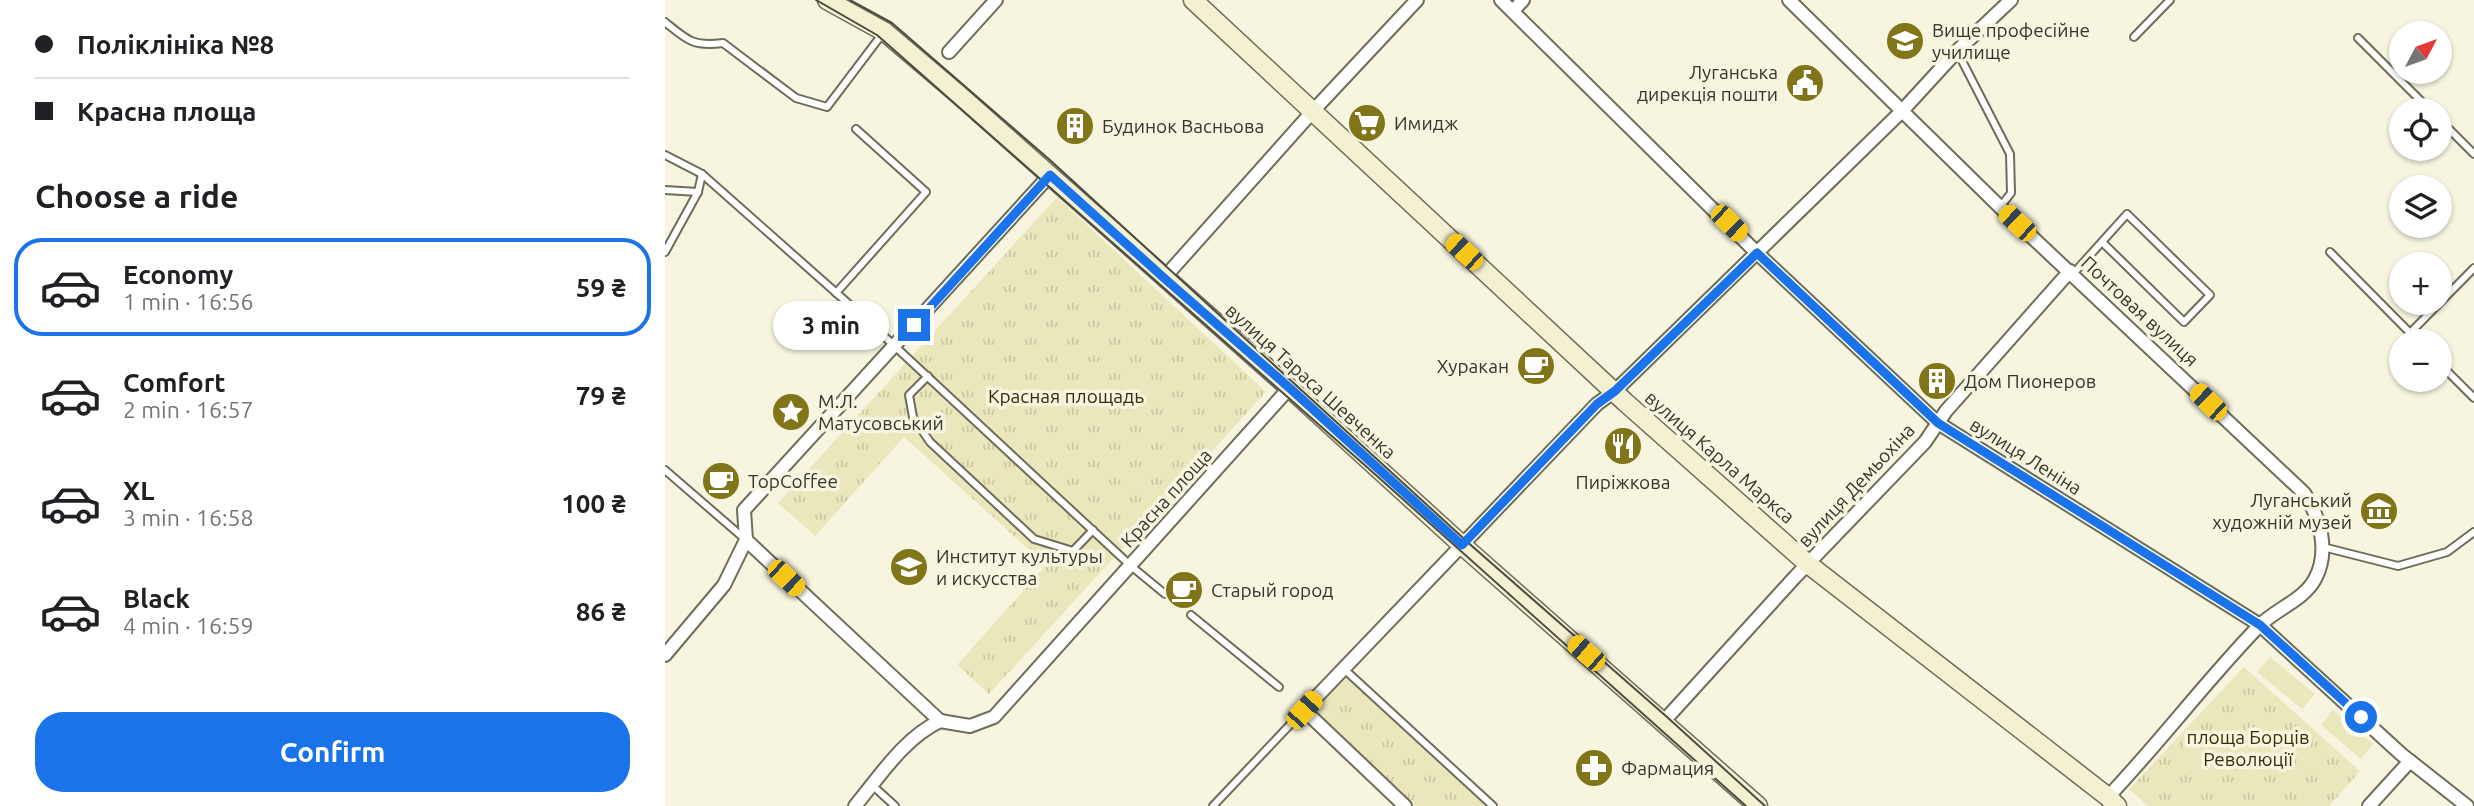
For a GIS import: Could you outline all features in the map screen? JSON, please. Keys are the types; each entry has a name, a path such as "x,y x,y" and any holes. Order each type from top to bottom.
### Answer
{"main road":[{"name":"вулиця Тараса Шевченка","path":"827,0 884,32 1050,175 1758,806"},
{"name":"вулиця Карла Маркса","path":"1193,0 1615,391 1808,564 2113,801"}],"street":[{"path":"949,52 996,0"},
{"path":"1164,278 1313,111 1417,0"},
{"name":"вулиця Леніна","path":"1501,0 1757,253 1938,423 2260,625 2410,761 2467,806"},
{"path":"1513,11 1524,0"},
{"name":"Почтовая вулиця","path":"1789,0 2000,207 2304,493 2315,510 2322,546 2321,563 2315,579 2305,592 2260,625 2113,801"},
{"path":"1405,806 1304,710 1597,404 1615,391 1757,253 2011,0"},
{"path":"665,655 724,585 746,540 744,510 1050,175"},
{"name":"вулиця Демьохіна","path":"1664,721 1925,442 1938,423 2071,273"},
{"name":"Красна площа","path":"940,721 970,726 994,717 1284,394 1293,391"},
{"path":"746,540 940,721 923,729 855,806"},
{"path":"2369,806 2410,761"}],"lane":[{"path":"2134,37 2170,0"},
{"path":"665,22 687,40 703,46 723,43 796,98 827,107 884,32"},
{"path":"2358,38 2418,98"},
{"path":"1957,51 2010,154 2011,193 2000,207"},
{"path":"837,293 926,191 856,130"},
{"path":"2452,133 2474,154"},
{"path":"665,155 702,174 850,305"},
{"path":"666,249 698,192 702,174"},
{"path":"665,190 698,192"},
{"path":"2071,273 2127,214 2210,295 2184,322 2102,242"},
{"path":"2330,252 2406,329"},
{"path":"2414,329 2474,268"},
{"path":"872,325 1131,566 1165,594"},
{"path":"928,376 909,395 913,417 930,442 1034,539 1073,551 1093,530"},
{"path":"2452,376 2474,398"},
{"path":"666,474 746,540"},
{"path":"2322,546 2398,566 2447,552 2474,531"},
{"path":"1191,615 1279,687"},
{"path":"1342,668 1493,806"},
{"path":"1213,806 1304,710"},
{"path":"873,785 895,806"}],"green space":[{"name":"Красная площадь","path":"1057,197 1266,392 989,694 957,665 1046,565 904,437 815,536 778,503"},
{"path":"2270,657 2315,694 2302,709 2257,672"},
{"name":"площа Борців Революції","path":"2244,667 2360,771 2329,806 2148,806 2129,789"},
{"path":"1343,675 1487,806 1416,806 1310,709"},
{"path":"2333,710 2373,744 2361,759 2321,725"}],"tram line":[{"path":"816,0 877,35 1746,806"},
{"path":"850,0 892,23 1051,161 1473,547 1765,806"}],"place":[{"name":"Вище професійне училище","path":"1905,41"},
{"name":"Луганська дирекція пошти","path":"1805,83"},
{"name":"Имидж","path":"1367,123"},
{"name":"Будинок Васньова","path":"1075,126"},
{"name":"Хуракан","path":"1536,366"},
{"name":"Дом Пионеров","path":"1937,381"},
{"name":"М.Л. Матусовський","path":"791,412"},
{"name":"Пиріжкова","path":"1623,446"},
{"name":"TopCoffee","path":"721,481"},
{"name":"Луганський художній музей","path":"2379,511"},
{"name":"Институт культуры и искусства","path":"909,567"},
{"name":"Старый город","path":"1184,590"},
{"name":"Фармация","path":"1594,768"}],"route":[{"path":"914,325 1050,175 1462,545 1597,404 1615,391 1757,253 1938,423 2249,617 2361,717"}]}
